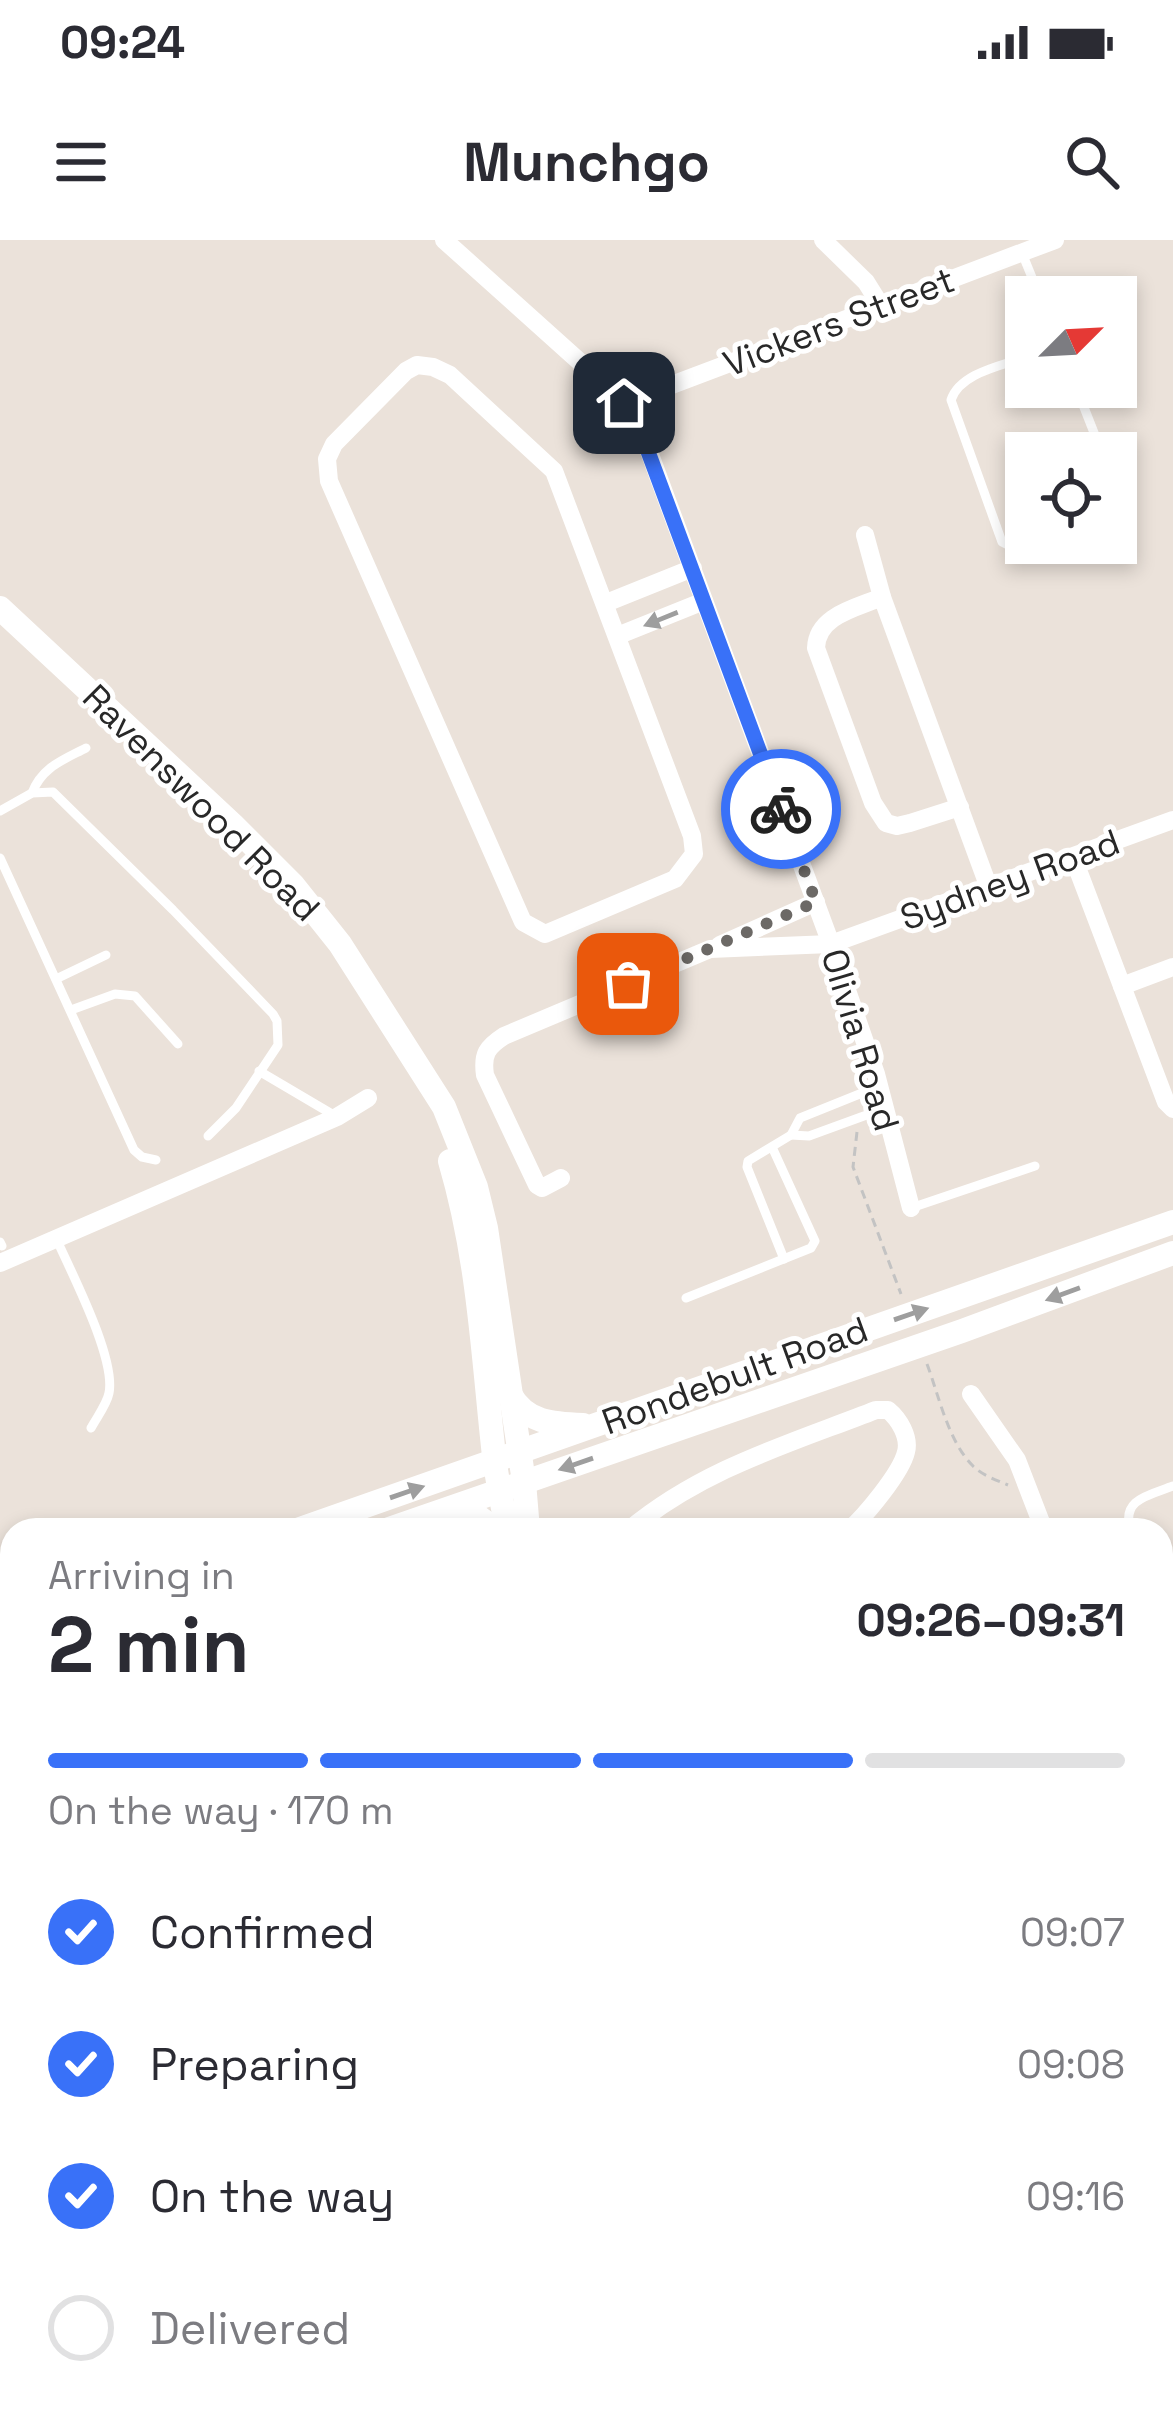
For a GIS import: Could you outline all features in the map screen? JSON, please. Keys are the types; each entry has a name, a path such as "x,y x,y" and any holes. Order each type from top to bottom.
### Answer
{"main road":[{"name":"Ravenswood Road","path":"0,608 293,885 340,944 444,1107 481,1208 495,1281 520,1453 508,1518"},
{"name":"Ravenswood Road","path":"424,1073 431,1111 464,1207 472,1251 494,1461 512,1486 524,1518"},
{"name":"Rondebult Road","path":"331,1518 1173,1222"},
{"name":"Rondebult Road","path":"421,1518 1173,1253"},
{"path":"509,1392 516,1406 535,1420 597,1426"},
{"path":"438,1512 480,1518"}],"street":[{"path":"444,240 624,403"},
{"path":"823,240 866,282 881,306"},
{"name":"Vickers Street","path":"624,403 1055,240"},
{"path":"417,365 450,375 554,471 606,603 692,836 694,854 675,878 545,934 523,922 338,502 327,459 334,444 406,371 417,365"},
{"name":"Olivia Road","path":"624,403 640,430 693,568 831,944 911,1208"},
{"path":"865,535 882,598 989,888"},
{"path":"606,603 693,568"},
{"path":"882,598 836,616 821,626 816,640 873,803 886,823 897,826 960,807"},
{"path":"616,636 704,601"},
{"name":"Sydney Road","path":"561,1178 542,1188 537,1185 485,1075 485,1051 505,1036 710,950 831,944 1173,820"},
{"path":"1073,857 1166,1102 1173,1109"},
{"path":"710,950 816,902"},
{"path":"1122,986 1173,967"},
{"path":"1,1251 56,1238 338,1117 368,1098"},
{"path":"971,1394 1017,1460 1040,1518"},
{"path":"644,1518 695,1483 876,1410 888,1410 896,1416 906,1439 906,1455 859,1518"}],"lane":[{"path":"1022,253 1031,276"},
{"path":"1005,365 970,378 958,386 951,400 1005,544"},
{"path":"32,793 45,770 86,748"},
{"path":"0,811 32,793 53,792 64,800 273,1014 278,1045 236,1108 208,1136"},
{"path":"0,858 134,1150 156,1160"},
{"path":"56,979 106,955"},
{"path":"71,1010 115,994 135,996 178,1044"},
{"path":"260,1071 338,1117"},
{"path":"784,1259 747,1172 748,1161 791,1135 800,1118 878,1087"},
{"path":"791,1135 809,1136 883,1109"},
{"path":"686,1298 811,1249 814,1241 772,1147"},
{"path":"911,1208 1035,1166"},
{"path":"56,1238 91,1317 108,1370 109,1395 91,1428"},
{"path":"1126,1518 1135,1503 1173,1486"}],"path":[{"path":"955,1438 976,1469 1034,1503"}],"way so far":[{"path":"628,984 816,902 781,809"}],"route":[{"path":"624,403 640,430 781,809"}]}
